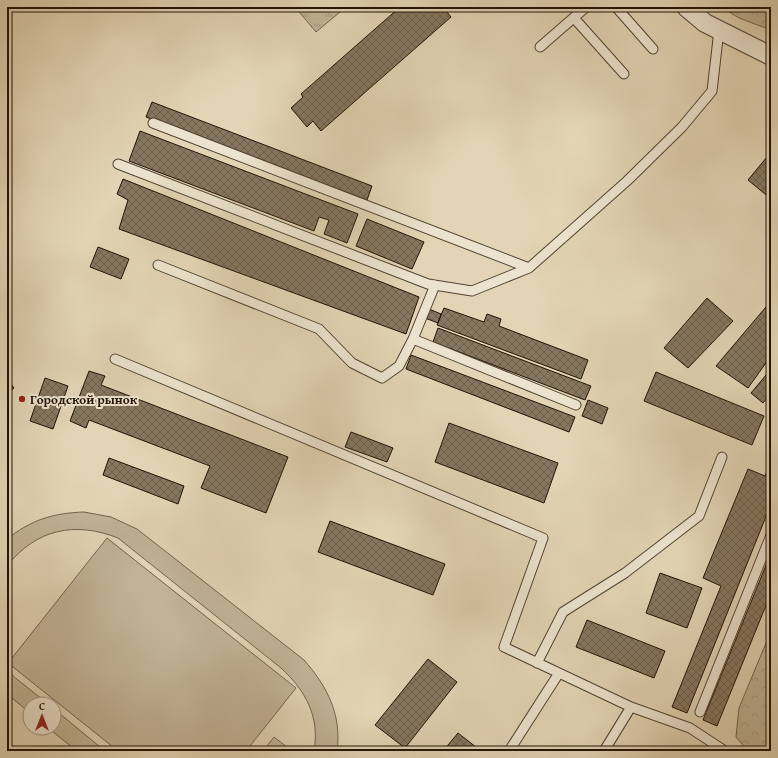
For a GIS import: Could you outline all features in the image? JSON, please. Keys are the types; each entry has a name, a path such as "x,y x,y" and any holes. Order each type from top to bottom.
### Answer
{"street":[{"path":"686,7 705,23 771,56"}],"lane":[{"path":"540,47 586,7"},
{"path":"616,7 653,49"},
{"path":"574,18 624,74"},
{"path":"118,164 428,284 472,291 529,268 627,181 682,127 712,91 719,30"},
{"path":"153,123 529,268"},
{"path":"158,265 319,329 352,363 382,378 399,366 435,285"},
{"path":"412,339 576,405"},
{"path":"115,360 543,538 504,647 631,707 690,728 725,751"},
{"path":"537,662 563,612 625,573 699,516 722,457"},
{"path":"700,712 771,535"},
{"path":"510,751 559,673"},
{"path":"604,751 631,707"}],"green space":[{"path":"295,7 346,7 316,32"},
{"path":"721,7 771,7 771,30 739,18"},
{"path":"84,512 111,517 137,529 304,660 320,680 335,713 338,738 337,751 314,751 315,727 309,705 298,686 281,668 118,538 87,530 57,532 44,536 31,544 18,553 7,566 7,539 16,532 34,522 52,516"},
{"path":"107,538 296,688 246,751 118,751 62,706 62,696 49,696 8,663"},
{"path":"771,631 771,751 748,751 736,737 739,708"},
{"path":"7,667 13,676 38,696 22,696 22,706 7,694"},
{"path":"62,716 105,751 77,751 58,736 62,736"},
{"path":"274,737 292,751 263,751"}],"building":[{"path":"400,7 443,7 451,17 321,131 313,121 307,127 291,108 303,97 301,94"},
{"path":"152,102 372,186 367,200 146,117"},
{"path":"140,131 358,214 347,243 324,234 329,220 319,217 314,231 129,161"},
{"path":"771,152 771,199 748,180"},
{"path":"123,179 419,297 406,334 119,229 128,200 117,194"},
{"path":"367,219 424,242 412,269 356,246"},
{"path":"98,247 129,259 121,279 90,267"},
{"path":"707,298 733,321 688,368 664,348"},
{"path":"771,301 771,356 748,388 716,366"},
{"path":"444,308 484,322 487,314 501,319 499,326 588,360 581,379 437,325"},
{"path":"429,309 441,314 438,323 425,318"},
{"path":"438,328 591,386 585,400 433,342"},
{"path":"411,355 575,417 569,432 406,369"},
{"path":"771,369 771,393 763,403 751,393"},
{"path":"89,371 105,376 101,385 288,457 266,513 201,488 210,466 89,420 86,428 70,421"},
{"path":"656,372 764,416 752,445 644,401"},
{"path":"45,378 68,386 53,429 30,421"},
{"path":"7,379 14,388 7,394"},
{"path":"588,400 608,408 602,424 582,416"},
{"path":"449,423 558,463 544,503 435,462"},
{"path":"351,432 393,448 387,462 345,447"},
{"path":"109,458 184,486 178,504 103,475"},
{"path":"771,462 771,504 687,713 672,707 721,586 703,578 748,469 765,476"},
{"path":"330,521 445,564 433,595 318,552"},
{"path":"771,553 771,593 717,726 703,720"},
{"path":"660,573 702,588 687,628 646,613"},
{"path":"587,620 665,651 654,678 576,647"},
{"path":"428,659 457,682 405,748 375,725"},
{"path":"458,733 481,751 443,751"}],"place":[{"name":"Городской рынок","path":"22,399"}]}
